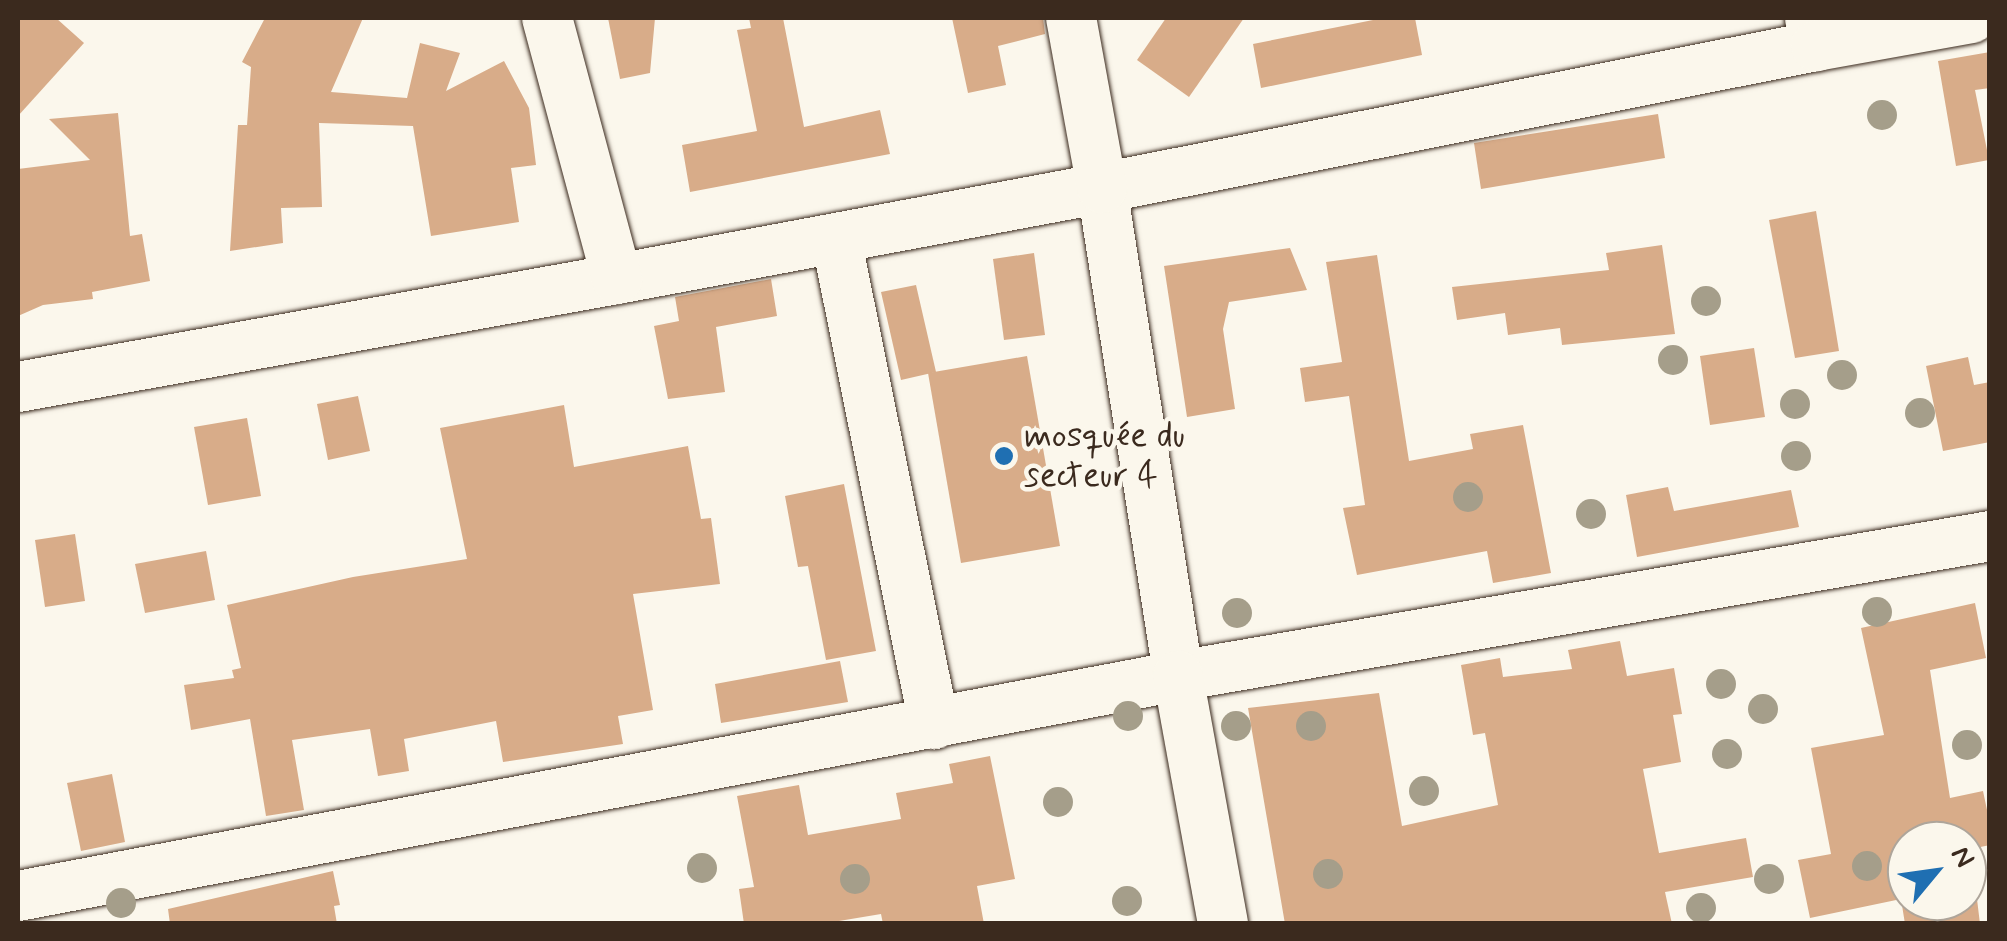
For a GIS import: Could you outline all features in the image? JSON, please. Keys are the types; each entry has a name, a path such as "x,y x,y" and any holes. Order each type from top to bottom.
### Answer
{"street":[{"path":"547,18 616,279"},
{"path":"1071,18 1222,924"},
{"path":"18,387 1102,188 1813,32 1971,18"},
{"path":"836,238 934,724"},
{"path":"18,896 1178,676 1990,536"}],"building":[{"path":"18,18 56,18 84,43 18,116"},
{"path":"265,18 363,18 331,92 407,98 420,43 460,53 446,91 504,61 529,108 536,165 511,168 519,222 431,236 413,126 319,123 322,207 281,208 283,243 230,251 238,125 247,125 251,67 242,62"},
{"path":"608,18 655,18 650,73 620,79"},
{"path":"749,18 783,18 804,127 880,110 890,154 690,192 682,145 757,131 737,30 751,28"},
{"path":"952,18 1043,18 1045,34 998,46 1006,85 968,93"},
{"path":"1166,18 1244,18 1189,97 1137,60"},
{"path":"1383,18 1415,18 1422,55 1261,88 1253,44"},
{"path":"1990,52 1990,88 1975,90 1989,160 1956,166 1938,61"},
{"path":"118,113 130,236 142,234 150,281 92,292 93,299 43,305 18,316 18,169 90,160 49,119"},
{"path":"1658,114 1665,158 1481,189 1474,143"},
{"path":"1816,211 1839,351 1795,358 1769,220"},
{"path":"1662,245 1675,334 1562,345 1560,328 1508,335 1505,313 1457,320 1452,287 1609,270 1606,253"},
{"path":"1290,248 1307,290 1229,302 1223,329 1235,409 1187,417 1164,266"},
{"path":"1034,253 1045,335 1004,340 993,259"},
{"path":"1377,255 1409,461 1473,449 1470,434 1523,425 1551,573 1493,583 1487,551 1357,575 1343,508 1365,505 1349,396 1305,402 1300,368 1342,362 1326,262"},
{"path":"771,279 777,316 716,327 725,392 668,399 654,326 679,321 675,297"},
{"path":"916,285 936,372 901,380 881,292"},
{"path":"1754,348 1765,417 1710,425 1700,356"},
{"path":"1027,356 1060,546 961,563 928,373"},
{"path":"1968,357 1974,385 1990,382 1990,442 1943,451 1926,366"},
{"path":"358,396 370,451 328,460 317,404"},
{"path":"564,405 574,467 688,446 701,519 711,518 720,584 633,594 653,710 618,716 623,744 503,762 496,721 404,739 409,771 378,776 370,729 292,740 304,810 266,816 250,719 191,730 184,685 234,678 232,670 241,668 227,605 353,577 467,559 440,428"},
{"path":"247,418 261,496 208,505 194,427"},
{"path":"844,484 876,651 826,660 808,566 798,567 785,496"},
{"path":"1668,487 1674,511 1791,490 1799,527 1637,557 1626,495"},
{"path":"75,534 85,601 45,607 35,540"},
{"path":"206,551 215,600 145,613 135,564"},
{"path":"1975,603 1986,658 1930,670 1950,798 1983,791 1990,824 1990,845 1987,846 1987,821 1887,821 1887,902 1810,918 1798,860 1831,854 1811,748 1884,735 1861,628"},
{"path":"1620,641 1627,676 1674,668 1682,714 1673,715 1681,762 1643,769 1659,853 1746,838 1753,877 1665,892 1672,924 1285,924 1248,708 1379,693 1402,826 1498,805 1485,733 1473,735 1461,665 1500,658 1503,677 1572,669 1568,650"},
{"path":"840,661 848,702 721,723 715,684"},
{"path":"990,756 1015,879 977,886 984,924 883,924 881,914 821,924 744,924 739,889 754,887 737,796 799,785 808,835 901,819 896,793 953,783 949,764"},
{"path":"112,774 125,842 81,851 67,783"},
{"path":"333,871 340,905 334,906 337,924 170,924 168,909"},
{"path":"1905,921 1980,924 1905,924"}],"place":[{"name":"mosquée du secteur 4","path":"1004,456"}]}
